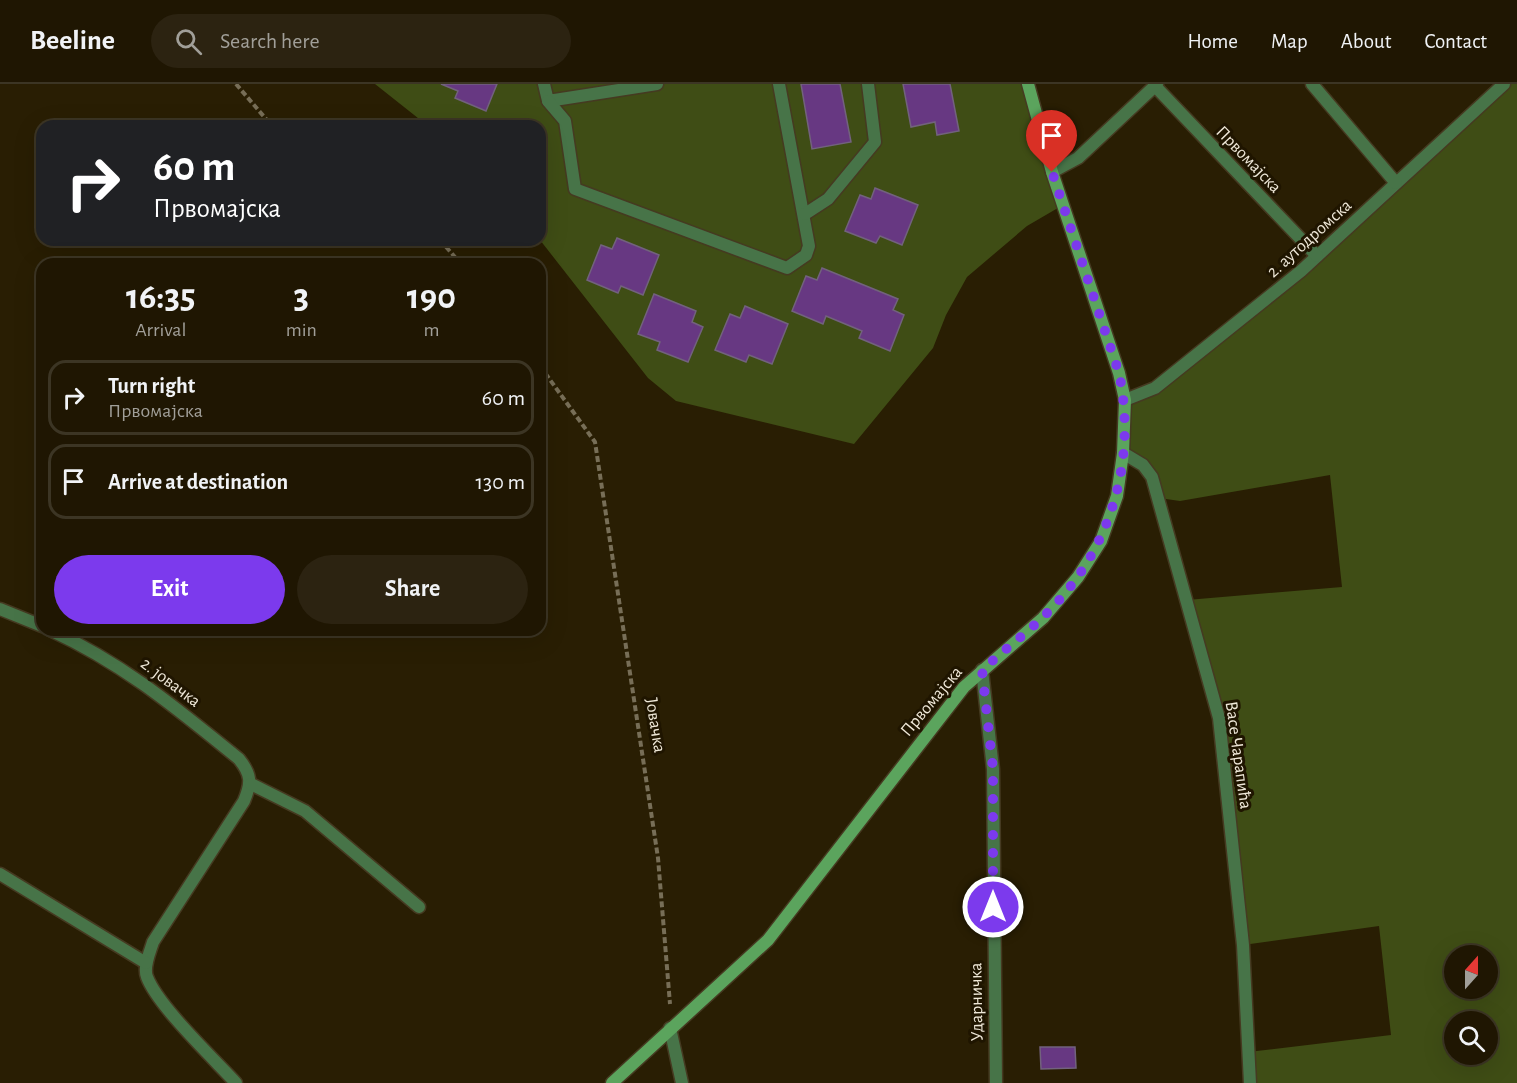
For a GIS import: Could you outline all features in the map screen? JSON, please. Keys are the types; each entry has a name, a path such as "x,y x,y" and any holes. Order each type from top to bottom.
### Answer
{"main road":[{"name":"Првомајска","path":"670,1028 768,940 941,716 982,670 1043,618 1089,561 1111,517 1119,485 1123,453 1125,400 1119,373 1052,172 1028,84"},
{"path":"612,1083 670,1028"}],"street":[{"path":"544,84 548,100 566,121 576,189 787,268 806,255 809,246 805,214 779,84"},
{"path":"548,100 657,84"},
{"path":"805,214 828,199 875,142 868,84"},
{"path":"1312,84 1396,183"},
{"name":"2. аутодромска","path":"1125,400 1155,388 1317,256 1504,84"},
{"path":"1052,172 1078,158 1156,85"},
{"name":"Првомајска","path":"1156,85 1317,256"},
{"name":"Васе Чарапића","path":"1123,453 1143,465 1152,477 1219,718 1243,945 1250,1083"},
{"path":"0,609 36,624"},
{"name":"2. јовачка","path":"63,636 93,650 147,685 239,759 249,772 251,784"},
{"name":"Ударничка","path":"982,670 993,769 996,1083"},
{"path":"236,1083 157,994 146,976 146,963 153,942 234,819 251,784 305,810 419,908"},
{"path":"0,874 146,963"},
{"path":"670,1028 682,1083"}],"path":[{"path":"236,84 267,120"},
{"path":"445,246 456,258"},
{"name":"Јовачка","path":"546,374 595,442 658,858 669,976 670,1028"}],"green space":[{"path":"375,84 1028,84 1063,205 1027,226 967,277 946,315 933,348 854,444 676,401 648,378 545,246 546,120 420,120"},
{"path":"1504,84 1517,84 1517,1083 1250,1083 1248,1052 1391,1035 1379,926 1243,945 1219,718 1187,600 1342,587 1330,475 1180,501 1159,498 1152,477 1123,453 1125,400 1138,395 1291,279"}],"building":[{"path":"441,84 497,84 486,111 455,98 458,91"},
{"path":"801,84 840,84 851,142 812,149"},
{"path":"903,84 950,84 959,131 937,135 935,122 911,127"},
{"path":"875,188 918,205 902,245 880,236 876,243 845,231 860,195 871,199"},
{"path":"617,238 659,255 643,295 621,286 618,293 587,280 601,245 612,249"},
{"path":"822,268 898,299 893,310 904,315 890,351 859,338 862,331 826,316 823,324 792,311 806,276 817,280"},
{"path":"654,294 696,311 692,322 703,327 688,362 657,350 660,342 638,334"},
{"path":"745,306 788,324 772,364 749,355 746,362 715,350 730,314 740,318"},
{"path":"1040,1047 1075,1047 1076,1068 1041,1069"}],"route":[{"path":"993,907 993,769 982,670 1043,618 1078,578 1101,541 1111,517 1117,496 1123,453 1125,400 1119,373 1052,172"}]}
